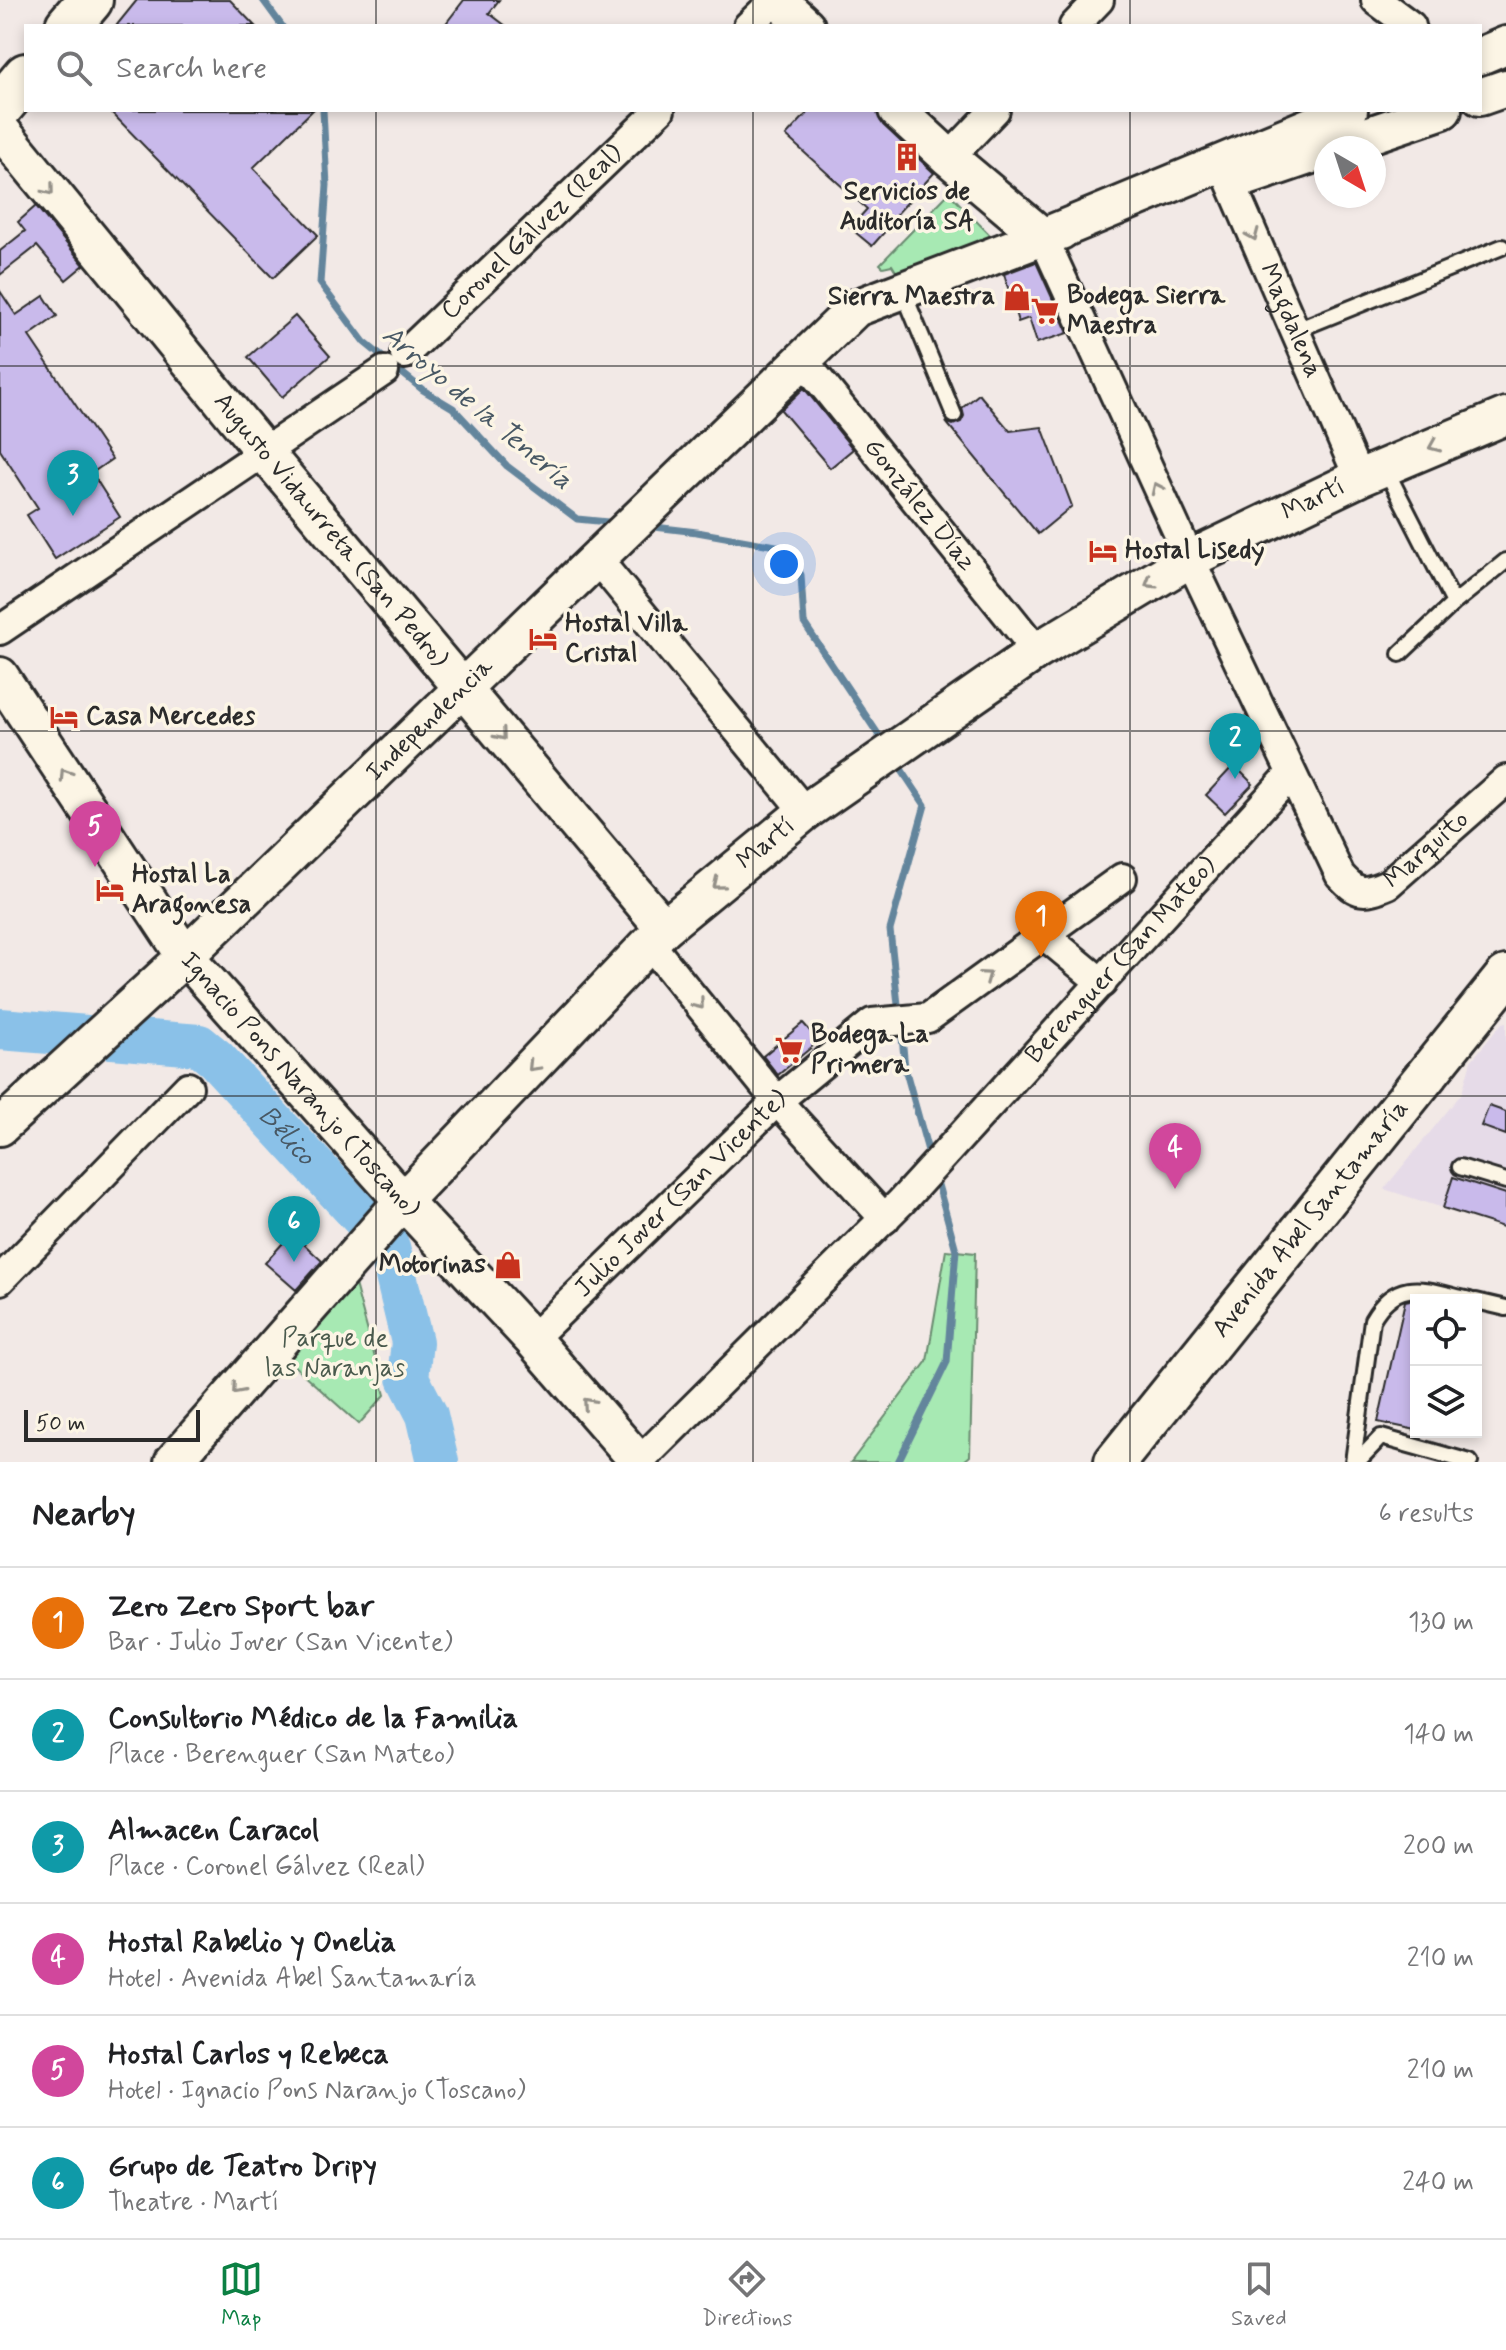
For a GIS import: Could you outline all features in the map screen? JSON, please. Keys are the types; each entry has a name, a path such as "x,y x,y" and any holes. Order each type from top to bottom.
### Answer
{"main road":[{"path":"70,24 90,0"},
{"path":"0,107 24,78"},
{"name":"Avenida Abel Santamaría","path":"1115,1462 1484,1016 1506,976"}],"street":[{"path":"750,24 777,0 804,24"},
{"path":"1076,24 1099,0"},
{"path":"1376,0 1408,24"},
{"path":"1482,55 1506,45"},
{"path":"1482,96 1506,88"},
{"name":"Coronel Gálvez (Real)","path":"0,630 395,363 658,112"},
{"path":"899,112 1043,237 1291,774"},
{"path":"949,158 993,112"},
{"path":"1226,173 1345,112"},
{"path":"1366,136 1437,112"},
{"name":"Augusto Vidaurreta (San Pedro)","path":"0,129 463,689 657,936 777,1101 893,1210"},
{"path":"902,289 1226,173 1314,152"},
{"name":"Magdalena","path":"1226,173 1294,331 1372,473"},
{"name":"Independencia","path":"0,1127 179,962 856,308 902,289"},
{"name":"González Díaz","path":"803,360 1037,651"},
{"name":"Martí","path":"173,1462 398,1207 657,936 805,812 1037,651 1190,559 1372,473 1506,416"},
{"path":"605,551 805,812"},
{"name":"Ignacio Pons Naranjo (Toscano)","path":"0,676 179,962 398,1207 532,1339 639,1462"},
{"name":"Marquito","path":"1291,774 1340,875 1353,889 1368,892 1388,884 1506,780"},
{"name":"Berenguer (San Mateo)","path":"893,1210 1291,774"},
{"path":"1102,983 1044,935 1122,878"},
{"name":"Julio Jover (San Vicente)","path":"532,1339 777,1101 872,1023 928,1018 1044,935"},
{"path":"0,1280 188,1087"},
{"path":"639,1462 893,1210"}],"lane":[{"path":"1294,331 1502,247"},
{"path":"902,289 954,415"},
{"path":"1372,473 1454,603"},
{"path":"1400,654 1454,603 1506,561"},
{"path":"1460,1167 1506,1181"},
{"path":"1355,1462 1372,1320 1380,1305 1394,1293 1410,1287 1442,1294"},
{"path":"1482,1303 1506,1308"},
{"path":"1355,1462 1381,1437 1470,1462"}],"shaded area":[{"path":"1506,1022 1506,1228 1384,1189 1462,1093 1471,1061"}],"green space":[{"path":"949,193 994,239 897,273 892,265 883,267 880,264"},
{"path":"946,1250 975,1253 970,1456 963,1462 851,1462 927,1361"},
{"name":"Parque de las Naranjas","path":"353,1277 385,1395 359,1424 283,1356"}],"building":[{"path":"137,0 230,0 253,24 118,24"},
{"path":"464,0 499,0 489,13 503,24 446,24"},
{"path":"111,112 311,112 253,168 318,235 273,278"},
{"name":"Servicios de Auditoría SA","path":"808,112 878,112 883,125 934,173 872,246 850,228 867,209 786,136"},
{"path":"36,206 84,265 66,280 37,246 0,275 0,251 25,231 18,222"},
{"path":"1036,262 1068,333 1037,343 1029,318 1018,322 1004,274"},
{"path":"0,291 16,315 44,296 57,316 29,336 112,459 92,473 120,517 55,559 27,515 38,508 0,450"},
{"path":"295,316 330,356 282,397 248,357"},
{"path":"804,388 853,449 830,468 781,410"},
{"path":"979,394 1010,431 1042,427 1072,506 1038,534 946,422 953,425 961,422 964,416 962,408"},
{"path":"1234,765 1253,784 1225,813 1206,795"},
{"name":"Bodega La Primera","path":"803,1023 819,1041 778,1075 763,1056"},
{"path":"1489,1106 1506,1112 1506,1135 1481,1126"},
{"path":"1453,1177 1506,1194 1506,1228 1443,1208"},
{"path":"292,1233 322,1261 296,1290 265,1263"},
{"path":"1410,1300 1410,1429 1378,1422 1405,1301"}],"waterway":[{"name":"Arroyo de la Tenería","path":"263,0 281,24"},
{"name":"Arroyo de la Tenería","path":"323,112 327,185 320,283 364,342 423,390 453,408 507,466 577,519 618,523"},
{"name":"Arroyo de la Tenería","path":"646,526 776,546 792,558 801,575 804,623 884,743"},
{"name":"Arroyo de la Tenería","path":"895,760 925,805 890,930 899,1014"},
{"name":"Arroyo de la Tenería","path":"901,1026 905,1068 930,1158"},
{"name":"Bélico","path":"0,1029 199,1045 216,1059 389,1247 412,1342 408,1378 427,1415 438,1462"},
{"name":"Arroyo de la Tenería","path":"898,1462 947,1362 956,1250 935,1174"}],"place":[{"name":"Servicios de Auditoría SA","path":"907,157"},
{"name":"Sierra Maestra","path":"1017,297"},
{"name":"Bodega Sierra Maestra","path":"1045,311"},
{"name":"Almacen Caracol","path":"73,516"},
{"name":"Hostal Lisedy","path":"1103,551"},
{"name":"Hostal Villa Cristal","path":"543,639"},
{"name":"Casa Mercedes","path":"64,717"},
{"name":"Consultorio Médico de la Familia","path":"1235,779"},
{"name":"Hostal Carlos y Rebeca","path":"95,867"},
{"name":"Hostal La Aragonesa","path":"110,890"},
{"name":"Zero Zero Sport bar","path":"1041,957"},
{"name":"Bodega La Primera","path":"789,1050"},
{"name":"Hostal Rabelio y Onelia","path":"1175,1189"},
{"name":"Grupo de Teatro Dripy","path":"294,1262"},
{"name":"Motorinas","path":"508,1265"}]}
